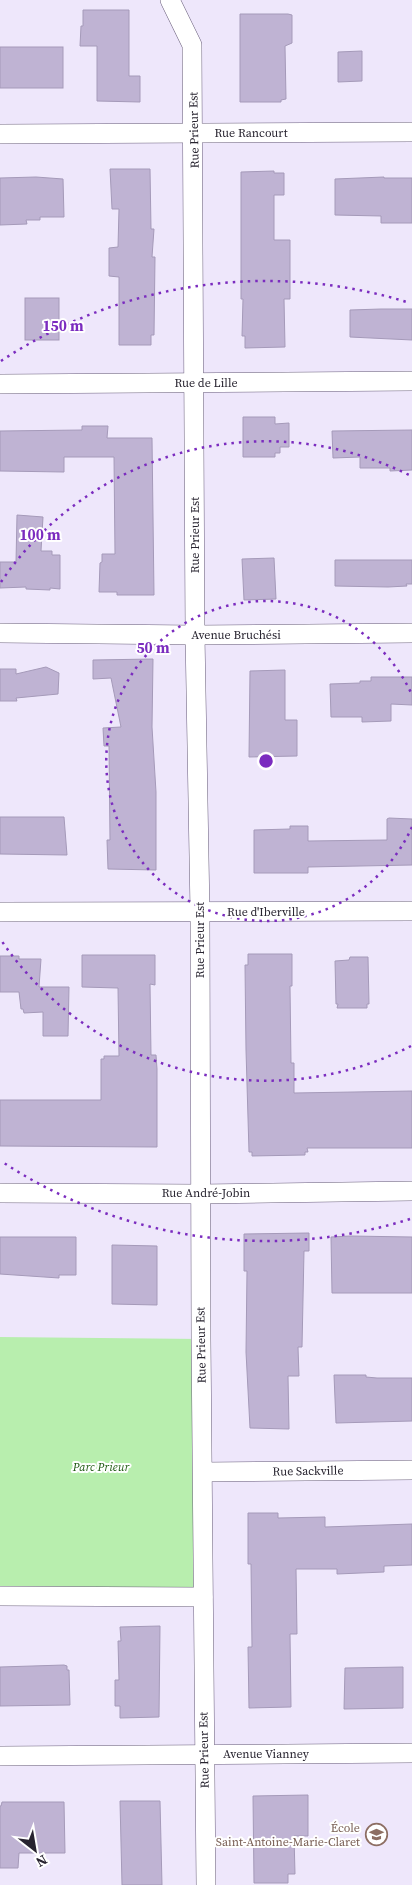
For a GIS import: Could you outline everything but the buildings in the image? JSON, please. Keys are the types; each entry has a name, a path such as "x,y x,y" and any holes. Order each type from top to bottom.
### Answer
{"street":[{"name":"Rue Prieur Est","path":"170,0 192,46 194,133 195,635 200,912 200,1194 206,1885"},
{"name":"Rue Rancourt","path":"0,134 412,132"},
{"name":"Rue de Lille","path":"0,384 412,382"},
{"name":"Avenue Bruchési","path":"0,633 195,635 412,633"},
{"name":"Rue d'Iberville","path":"0,912 412,911"},
{"name":"Rue André-Jobin","path":"0,1193 200,1194 412,1191"},
{"name":"Rue Sackville","path":"203,1472 412,1470"},
{"path":"0,1596 203,1597"},
{"name":"Avenue Vianney","path":"0,1756 412,1753"}],"green space":[{"name":"Parc Prieur","path":"0,1337 201,1339 203,1597 0,1596"}],"place":[{"name":"École Saint-Antoine-Marie-Claret","path":"376,1835"}]}
